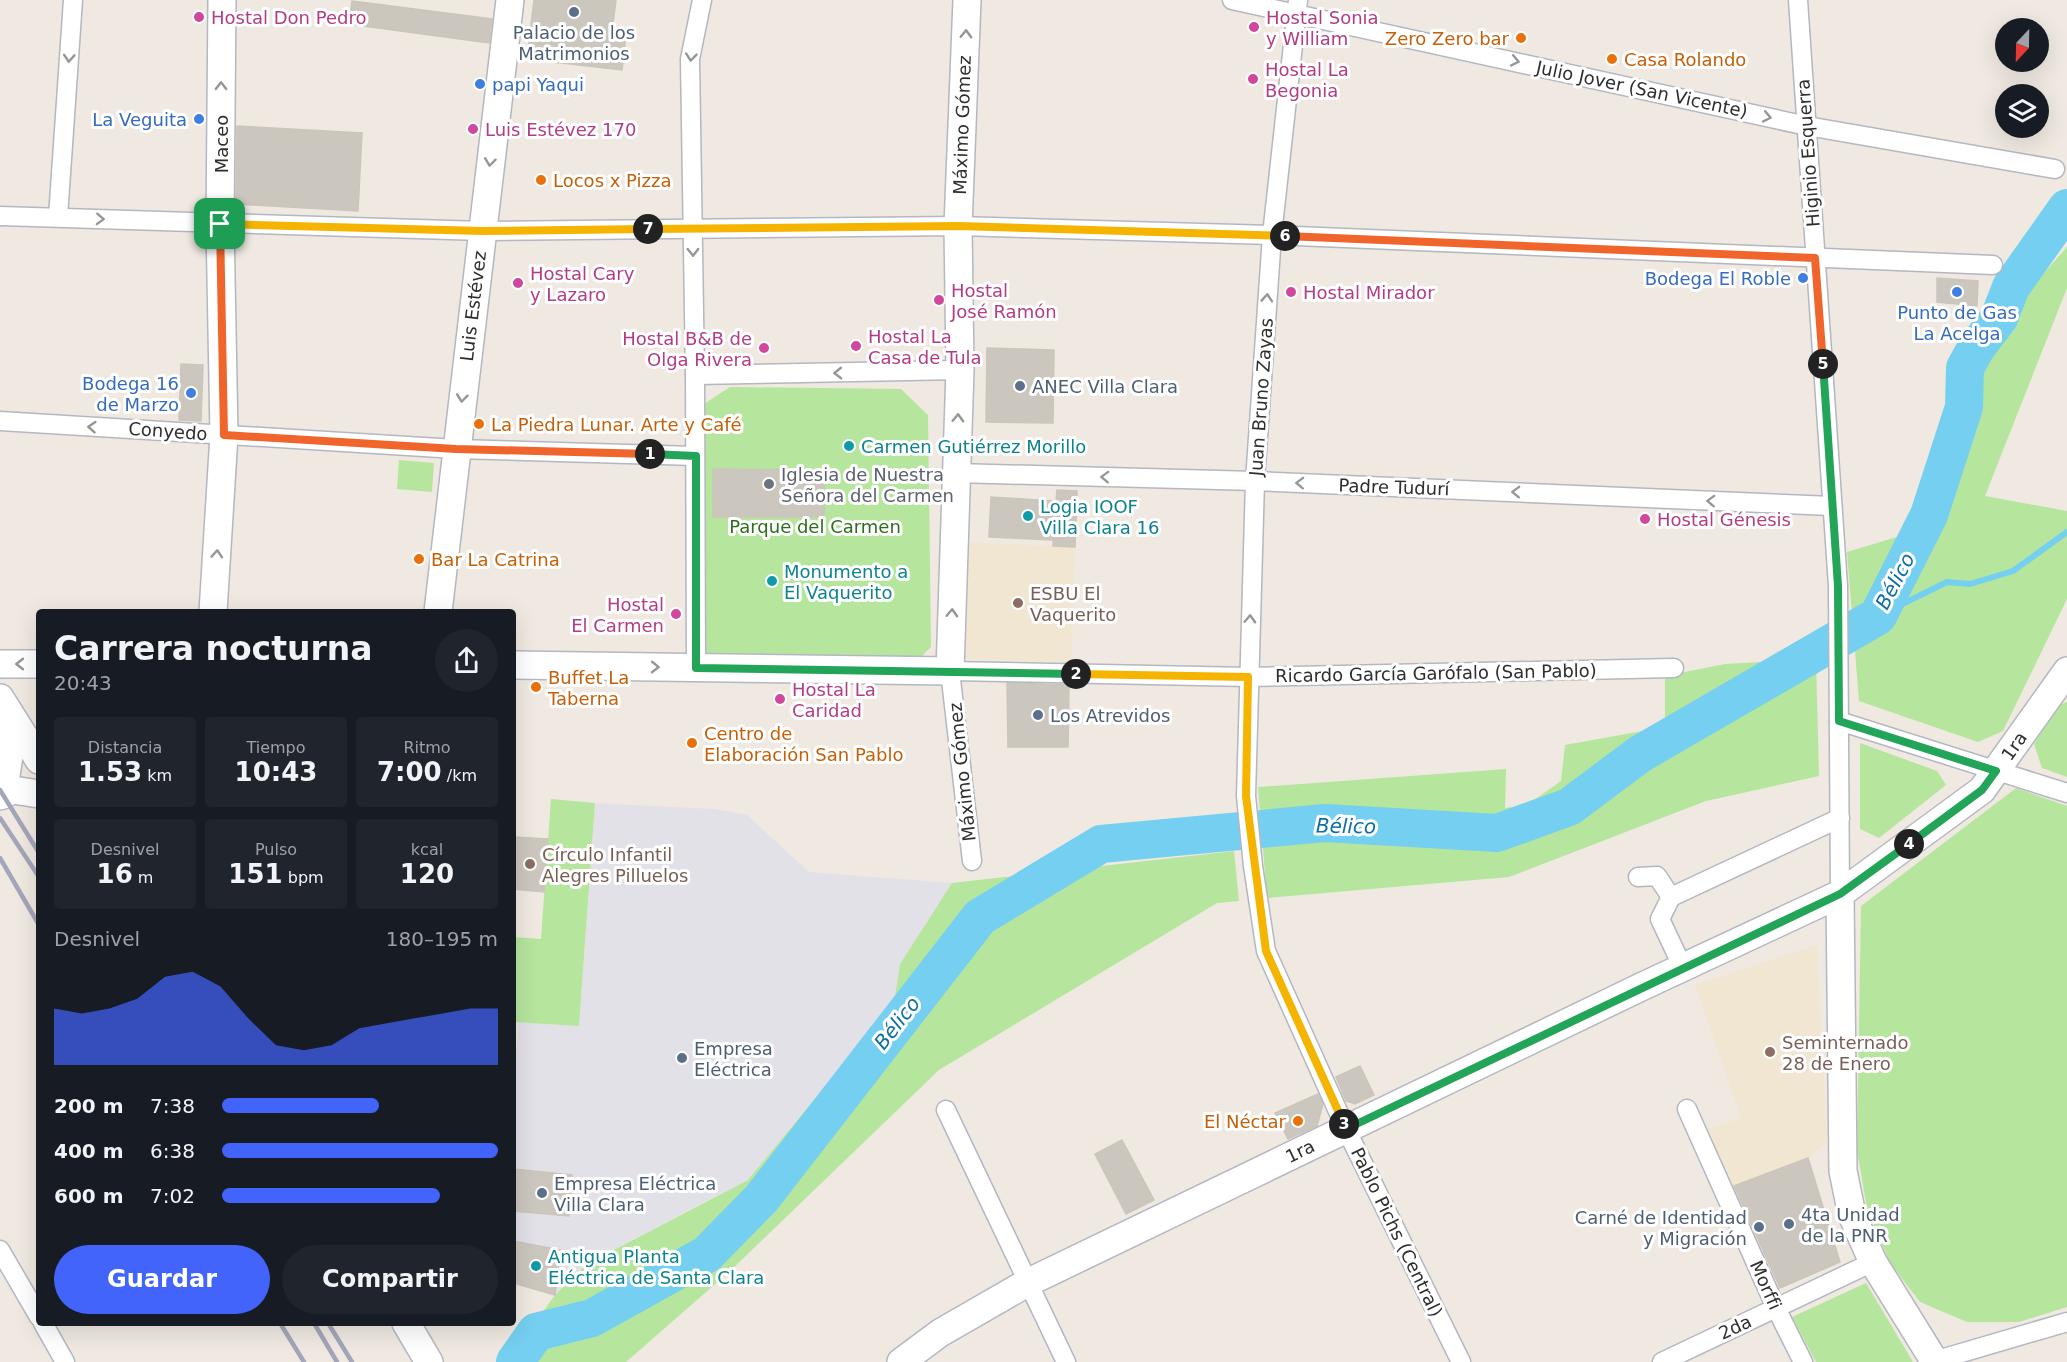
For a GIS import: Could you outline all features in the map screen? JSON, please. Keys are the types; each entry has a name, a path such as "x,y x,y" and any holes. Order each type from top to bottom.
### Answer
{"main road":[{"name":"Maceo","path":"213,609 224,435 220,224 222,0"},
{"name":"Luis Estévez","path":"438,609 510,0"},
{"name":"Máximo Gómez","path":"951,671 960,370 958,226 967,0"},
{"path":"0,664 36,664"},
{"name":"Ricardo García Garófalo (San Pablo)","path":"516,665 951,671"},
{"name":"1ra","path":"901,1362 940,1333 1027,1283 1840,894 1982,790 2067,671"},
{"path":"0,698 36,756"},
{"path":"1,796 14,723"},
{"path":"1,796 13,790 36,794"},
{"name":"Higinio Esquerra","path":"1840,894 1844,1170 1852,1215 1873,1262 1934,1361"},
{"path":"408,1326 429,1362"}],"street":[{"path":"58,217 73,0"},
{"path":"696,668 696,456 690,59 702,0"},
{"name":"Julio Jover (San Vicente)","path":"1232,0 1297,7 1807,126 2055,169"},
{"name":"Higinio Esquerra","path":"1798,0 1838,586 1840,894"},
{"name":"Juan Bruno Zayas","path":"1246,796 1255,481 1272,235 1297,7"},
{"path":"0,216 482,231 958,226 1272,235 1993,265"},
{"path":"695,375 960,370"},
{"name":"Conyedo","path":"0,421 456,449 696,456"},
{"name":"Padre Tudurí","path":"956,473 1255,481 1832,506"},
{"name":"Ricardo García Garófalo (San Pablo)","path":"951,671 1248,677 1674,668"},
{"name":"Máximo Gómez","path":"951,671 972,861"},
{"path":"1839,721 2067,793"},
{"name":"Pablo Pichs (Central)","path":"1246,796 1253,866 1266,951 1346,1129 1461,1362"},
{"path":"1683,968 1660,919 1671,897 1839,818"},
{"path":"1638,877 1657,876 1671,897"},
{"name":"Morffi","path":"1688,1109 1776,1308 1803,1362"},
{"path":"946,1110 1066,1362"},
{"path":"0,1250 36,1312"},
{"name":"2da","path":"1662,1362 1873,1262"},
{"path":"1934,1361 2067,1322"},
{"path":"45,1326 65,1362"}],"shaded area":[{"name":"ESBU El Vaquerito","path":"966,542 1075,547 1071,662 962,659"},
{"name":"Empresa Eléctrica","path":"595,803 715,809 747,815 809,872 952,883 900,964 894,1003 748,1180 587,1264 555,1295 516,1284 516,1053 519,1022 579,1026"},
{"name":"Seminternado 28 de Enero","path":"1817,945 1827,1143 1808,1158 1732,1186 1705,1129 1741,1118 1695,985"}],"green space":[{"path":"2067,247 2067,288 1985,496 2067,511 2067,599 2003,731 1978,742 1859,701 1847,552 1907,534 1943,495 1971,408 1970,387 1987,344 2006,331 2020,300"},
{"name":"Parque del Carmen","path":"730,387 901,389 928,415 931,647 917,661 714,660 699,647 704,404"},
{"path":"399,460 434,463 432,492 397,489"},
{"path":"1816,659 1819,776 1706,801 1509,877 1267,898 1258,787 1506,769 1505,808 1527,805 1561,781 1565,745 1665,727 1665,676 1725,664"},
{"path":"2067,702 2067,777 2042,768 2034,744 2059,705"},
{"path":"1860,743 1937,771 1946,785 1879,838 1860,829"},
{"path":"2016,788 2067,806 2067,1307 2019,1322 1967,1322 1920,1302 1890,1263 1867,1209 1857,1150 1861,906"},
{"path":"551,799 595,803 579,1026 516,1022 516,937 541,939"},
{"path":"1234,851 1239,901 1217,903 939,1070 729,1272 626,1362 507,1362 555,1295 587,1264 748,1180 894,1003 900,964 952,883"},
{"path":"1866,1283 1913,1362 1816,1362 1792,1317"}],"building":[{"path":"534,0 616,0 612,32 626,35 622,70 527,59"},
{"path":"352,1 492,19 489,43 349,24"},
{"path":"237,126 362,133 358,211 236,204"},
{"name":"Punto de Gas La Acelga","path":"1937,278 1978,281 1977,306 1937,302"},
{"name":"ANEC Villa Clara","path":"987,348 1054,350 1053,423 986,422"},
{"name":"Bodega 16 de Marzo","path":"181,364 203,365 201,421 179,420"},
{"name":"Iglesia de Nuestra Señora del Carmen","path":"713,469 824,470 824,517 713,517"},
{"name":"Logia IOOF Villa Clara 16","path":"1057,490 1077,491 1075,547 1053,546 1053,540 989,537 991,497 1056,501"},
{"name":"Los Atrevidos","path":"1007,683 1069,685 1068,747 1008,747"},
{"name":"Círculo Infantil Alegres Pilluelos","path":"516,837 548,839 544,892 516,889"},
{"path":"1360,1066 1374,1095 1355,1104 1346,1101 1336,1077"},
{"name":"El Néctar","path":"1318,1094 1323,1104 1317,1126 1288,1139 1275,1113"},
{"path":"1122,1140 1154,1200 1126,1214 1095,1154"},
{"name":"4ta Unidad de la PNR","path":"1808,1158 1840,1262 1780,1288 1734,1186"},
{"name":"Empresa Eléctrica Villa Clara","path":"516,1169 572,1175 569,1216 516,1211"},
{"name":"Antigua Planta Eléctrica de Santa Clara","path":"516,1242 561,1250 555,1295 516,1284"}],"waterway":[{"name":"Bélico","path":"515,1362 536,1332 592,1318 707,1254 761,1199 980,917 1101,844 1325,823 1497,833 1569,807 1640,754 1878,616 1929,515 1964,407 1965,368 1976,348 1999,318 2011,287 2067,208"},
{"path":"1878,616 1947,582 1970,584 2013,571 2067,532"}],"railway":[{"path":"0,790 36,848"},
{"path":"0,818 36,872"},
{"path":"0,858 36,920"},
{"path":"282,1326 304,1362"},
{"path":"316,1326 337,1362"},
{"path":"330,1326 352,1362"}],"place":[{"name":"Palacio de los Matrimonios","path":"574,12"},
{"name":"Hostal Don Pedro","path":"199,17"},
{"name":"Hostal Sonia y William","path":"1254,27"},
{"name":"Zero Zero bar","path":"1521,38"},
{"name":"Casa Rolando","path":"1612,59"},
{"name":"Hostal La Begonia","path":"1253,79"},
{"name":"papi Yaqui","path":"480,84"},
{"name":"La Veguita","path":"199,119"},
{"name":"Luis Estévez 170","path":"473,129"},
{"name":"Locos x Pizza","path":"541,180"},
{"name":"Bodega El Roble","path":"1803,278"},
{"name":"Hostal Cary y Lazaro","path":"518,283"},
{"name":"Hostal Mirador","path":"1291,292"},
{"name":"Punto de Gas La Acelga","path":"1957,292"},
{"name":"Hostal José Ramón","path":"939,300"},
{"name":"Hostal La Casa de Tula","path":"856,346"},
{"name":"Hostal B&B de Olga Rivera","path":"764,348"},
{"name":"ANEC Villa Clara","path":"1020,386"},
{"name":"Bodega 16 de Marzo","path":"191,393"},
{"name":"La Piedra Lunar. Arte y Café","path":"479,424"},
{"name":"Carmen Gutiérrez Morillo","path":"849,446"},
{"name":"Iglesia de Nuestra Señora del Carmen","path":"769,484"},
{"name":"Logia IOOF Villa Clara 16","path":"1028,516"},
{"name":"Hostal Génesis","path":"1645,519"},
{"name":"Bar La Catrina","path":"419,559"},
{"name":"Monumento a El Vaquerito","path":"772,581"},
{"name":"ESBU El Vaquerito","path":"1018,603"},
{"name":"Hostal El Carmen","path":"676,614"},
{"name":"Buffet La Taberna","path":"536,687"},
{"name":"Hostal La Caridad","path":"780,699"},
{"name":"Los Atrevidos","path":"1038,715"},
{"name":"Centro de Elaboración San Pablo","path":"692,743"},
{"name":"Círculo Infantil Alegres Pilluelos","path":"530,864"},
{"name":"Seminternado 28 de Enero","path":"1770,1052"},
{"name":"Empresa Eléctrica","path":"682,1058"},
{"name":"El Néctar","path":"1298,1121"},
{"name":"Empresa Eléctrica Villa Clara","path":"542,1193"},
{"name":"4ta Unidad de la PNR","path":"1789,1224"},
{"name":"Carné de Identidad y Migración","path":"1759,1227"},
{"name":"Antigua Planta Eléctrica de Santa Clara","path":"536,1266"}],"route":[{"path":"220,224 482,231 958,226 1272,235 1815,258 1838,586 1839,721 1996,771 1982,790 1840,894 1346,1129 1266,951 1253,866 1246,796 1248,677 696,668 696,456 456,449 224,435 220,224"}]}
